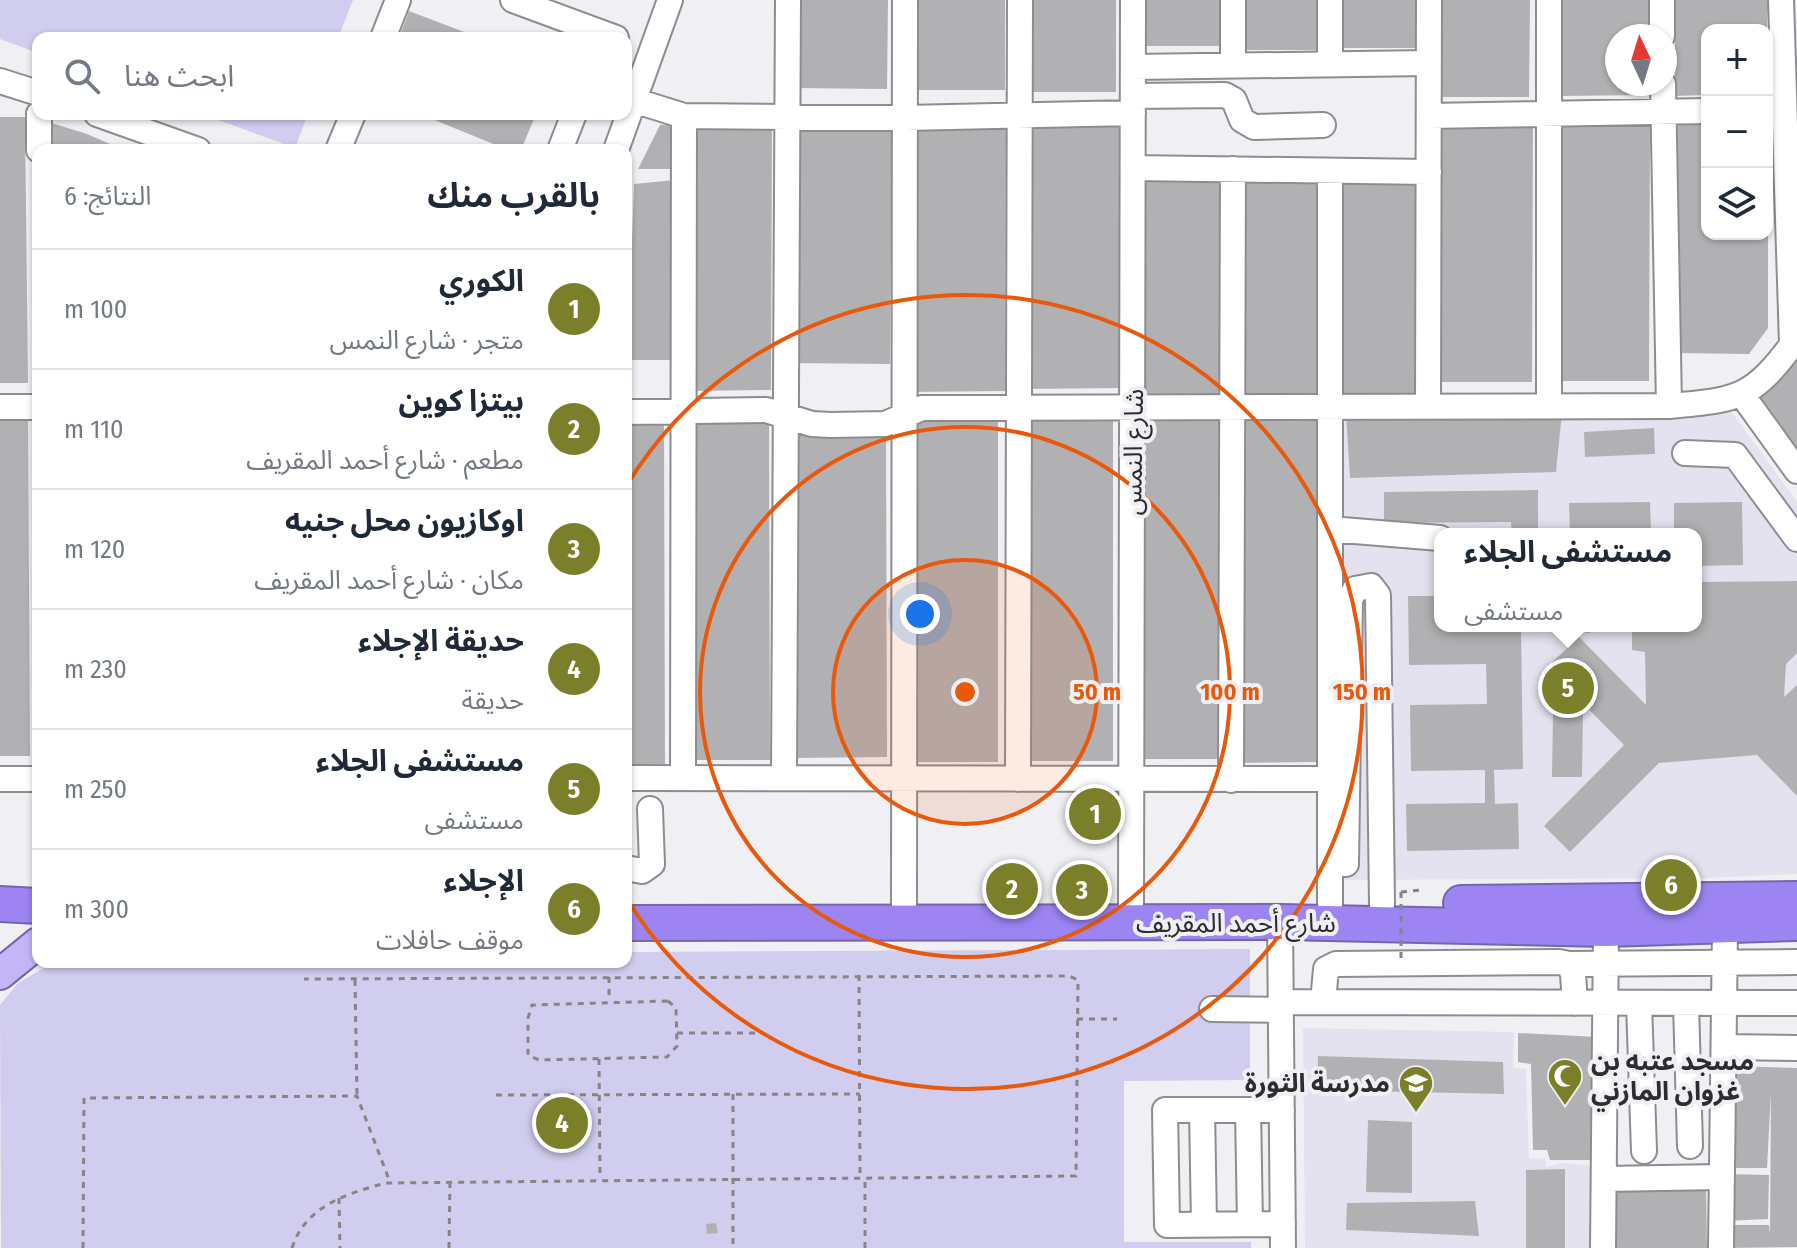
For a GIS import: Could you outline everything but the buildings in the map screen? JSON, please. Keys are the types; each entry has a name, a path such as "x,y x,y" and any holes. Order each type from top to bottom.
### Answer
{"highway":[{"name":"شارع أحمد المقريف","path":"632,905 904,909 1338,904 1392,898 1547,915 1606,929 1797,923"},
{"name":"شارع أحمد المقريف","path":"632,923 1280,922 1547,915 1797,899"},
{"path":"0,904 32,906"},
{"path":"0,926 32,927"}],"main road":[{"path":"0,974 32,948"}],"street":[{"path":"385,32 398,0"},
{"path":"513,0 596,32"},
{"path":"632,103 670,0"},
{"path":"784,777 788,0"},
{"path":"904,909 905,0"},
{"path":"1018,779 1020,0"},
{"name":"شارع النمس","path":"1131,904 1133,0"},
{"path":"1233,0 1233,65"},
{"path":"1330,0 1330,64"},
{"path":"1428,405 1429,0"},
{"path":"1549,0 1549,404"},
{"path":"1662,0 1662,24"},
{"path":"632,412 766,410 812,424 831,425 885,424 922,408 1669,406 1743,396 1795,341 1782,110 1781,0"},
{"path":"632,45 651,51"},
{"path":"1133,67 1428,63"},
{"path":"0,81 32,91"},
{"path":"633,100 684,116 905,118 1020,115 1225,95 1234,100 1242,120 1249,126 1323,125"},
{"path":"1663,96 1669,406"},
{"path":"1429,116 1550,117 1701,111"},
{"path":"683,777 684,116"},
{"path":"39,120 39,144"},
{"path":"107,120 142,140 164,144"},
{"path":"348,144 352,120"},
{"path":"562,144 572,120"},
{"path":"618,144 626,120"},
{"path":"1133,168 1429,172"},
{"path":"1231,780 1233,169"},
{"path":"1330,171 1329,779 1338,904"},
{"path":"1743,396 1797,471"},
{"path":"0,407 32,407"},
{"path":"1685,453 1735,455 1797,539"},
{"path":"1330,529 1434,538"},
{"path":"1338,904 1350,600 1355,589 1371,586 1378,595 1392,898"},
{"path":"632,778 1329,779"},
{"path":"0,779 32,779"},
{"path":"632,869 642,871 652,864 650,809"},
{"path":"1280,922 1282,1110 1283,1236 1250,1224 1167,1225 1165,1110 1282,1110"},
{"path":"1721,1248 1726,1047 1725,926"},
{"path":"1603,1248 1606,929"},
{"path":"1323,1002 1326,969 1336,964 1797,962"},
{"path":"1569,964 1573,974 1575,1003"},
{"path":"1212,1009 1323,1002 1797,1003"},
{"path":"1639,1003 1644,1151"},
{"path":"1686,1003 1690,1146"},
{"path":"1726,1047 1797,1048"},
{"path":"1202,1110 1204,1224"},
{"path":"1248,1110 1250,1224"},
{"path":"1604,1179 1721,1177"}],"path":[{"path":"1401,958 1392,898 1421,890"},
{"path":"859,975 865,1248"},
{"path":"292,1248 321,1207 390,1182 1076,1176 1078,980 1069,976 304,979"},
{"path":"609,977 609,1003"},
{"path":"355,979 357,1096 390,1182"},
{"path":"672,1002 676,1008 676,1052 667,1057 530,1058 529,1010 538,1004 609,1003 672,1002"},
{"path":"1077,1019 1117,1019"},
{"path":"677,1033 763,1033"},
{"path":"599,1059 600,1179"},
{"path":"733,1094 733,1248"},
{"path":"496,1095 860,1094"},
{"path":"83,1248 84,1098 357,1096"},
{"path":"449,1248 450,1180"},
{"path":"339,1198 340,1248"}],"shaded area":[{"path":"0,0 353,0 340,32 32,32 32,51 0,39"},
{"path":"218,120 306,120 297,144 284,144"},
{"path":"1731,411 1797,502 1797,874 1703,878 1338,880 1338,414"},
{"path":"1250,949 1250,1080 1124,1081 1124,1242 1251,1242 1251,1248 1,1248 0,1005 18,983 44,968 632,968 632,952"},
{"name":"مدرسة الثورة","path":"1303,1028 1514,1032 1513,1067 1526,1069 1529,1158 1546,1159 1546,1167 1563,1163 1596,1166 1594,1248 1305,1248"}],"place":[{"name":"مستشفى الجلاء","path":"1568,688"},
{"name":"الكوري","path":"1095,814"},
{"name":"الإجلاء","path":"1671,885"},
{"name":"بيتزا كوين","path":"1012,889"},
{"name":"اوكازيون محل جنيه","path":"1082,890"},
{"name":"مسجد عتبه بن غزوان المازني","path":"1565,1107"},
{"name":"مدرسة الثورة","path":"1416,1114"},
{"name":"حديقة الإجلاء","path":"562,1123"}]}
